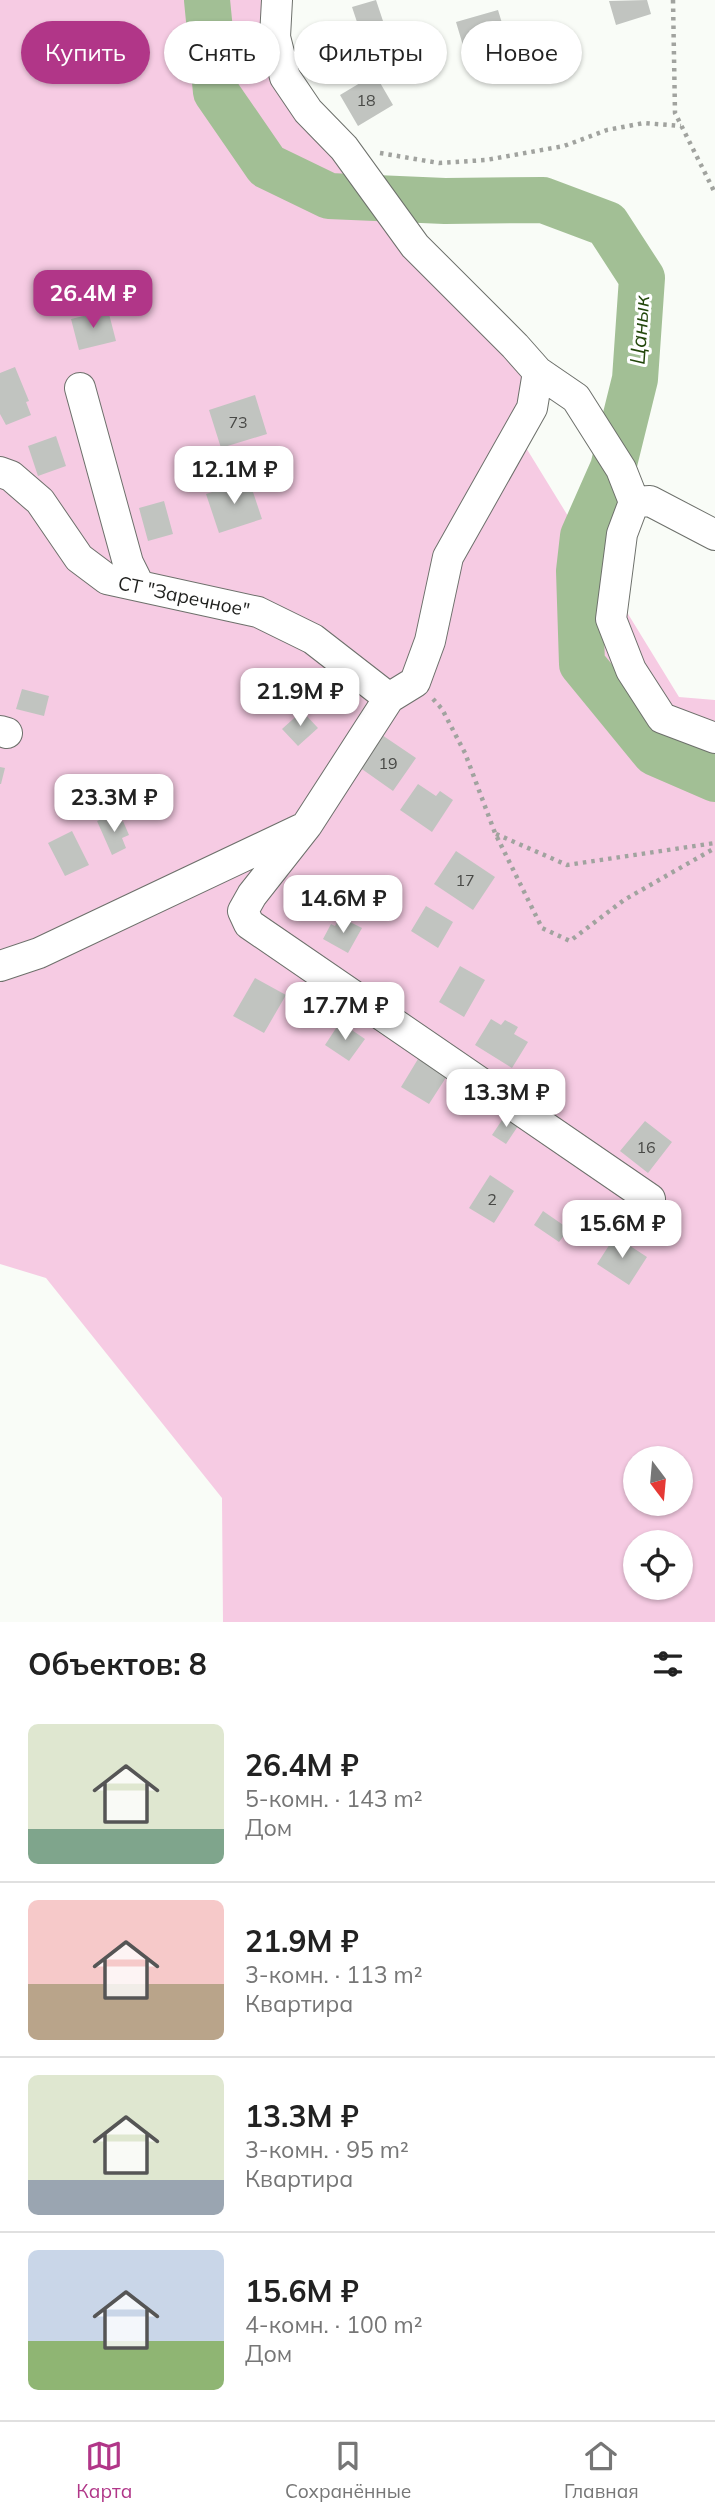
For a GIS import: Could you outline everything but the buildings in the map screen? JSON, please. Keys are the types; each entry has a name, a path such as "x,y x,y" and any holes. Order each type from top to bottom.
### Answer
{"lane":[{"path":"277,0 275,37 285,77 308,111 344,148 415,246 538,372 576,398 613,459 634,502 622,534 611,619 631,670 662,718 715,738"},
{"path":"538,372 532,408 448,557 430,641 415,681 389,698 307,825 252,895 243,911 249,924 650,1199"},
{"path":"80,388 128,563 139,585"},
{"name":"СТ \"Заречное\"","path":"0,472 11,476 40,501 79,558 107,579 258,612 313,639 389,698"},
{"path":"634,502 650,501 715,535"},
{"path":"0,965 39,953 307,825"}],"path":[{"path":"673,0 675,113 715,193"},
{"path":"344,148 439,163 486,160 565,145 607,130 643,123 681,126"},
{"path":"415,681 442,709 465,753 495,833 542,928 570,941 624,900 715,848"},
{"path":"495,833 567,865 715,843"}],"shaded area":[{"path":"0,0 277,0 279,21 164,21 164,84 280,84 280,29 285,77 538,372 517,433 679,697 715,700 715,1622 223,1622 222,1498 46,1278 0,1264"}],"waterway":[{"name":"Цанык","path":"207,0 216,92 267,166 329,196 445,201 543,200 607,224 642,278 635,379 613,468 583,536 579,571 582,664 655,753 715,779"}]}
